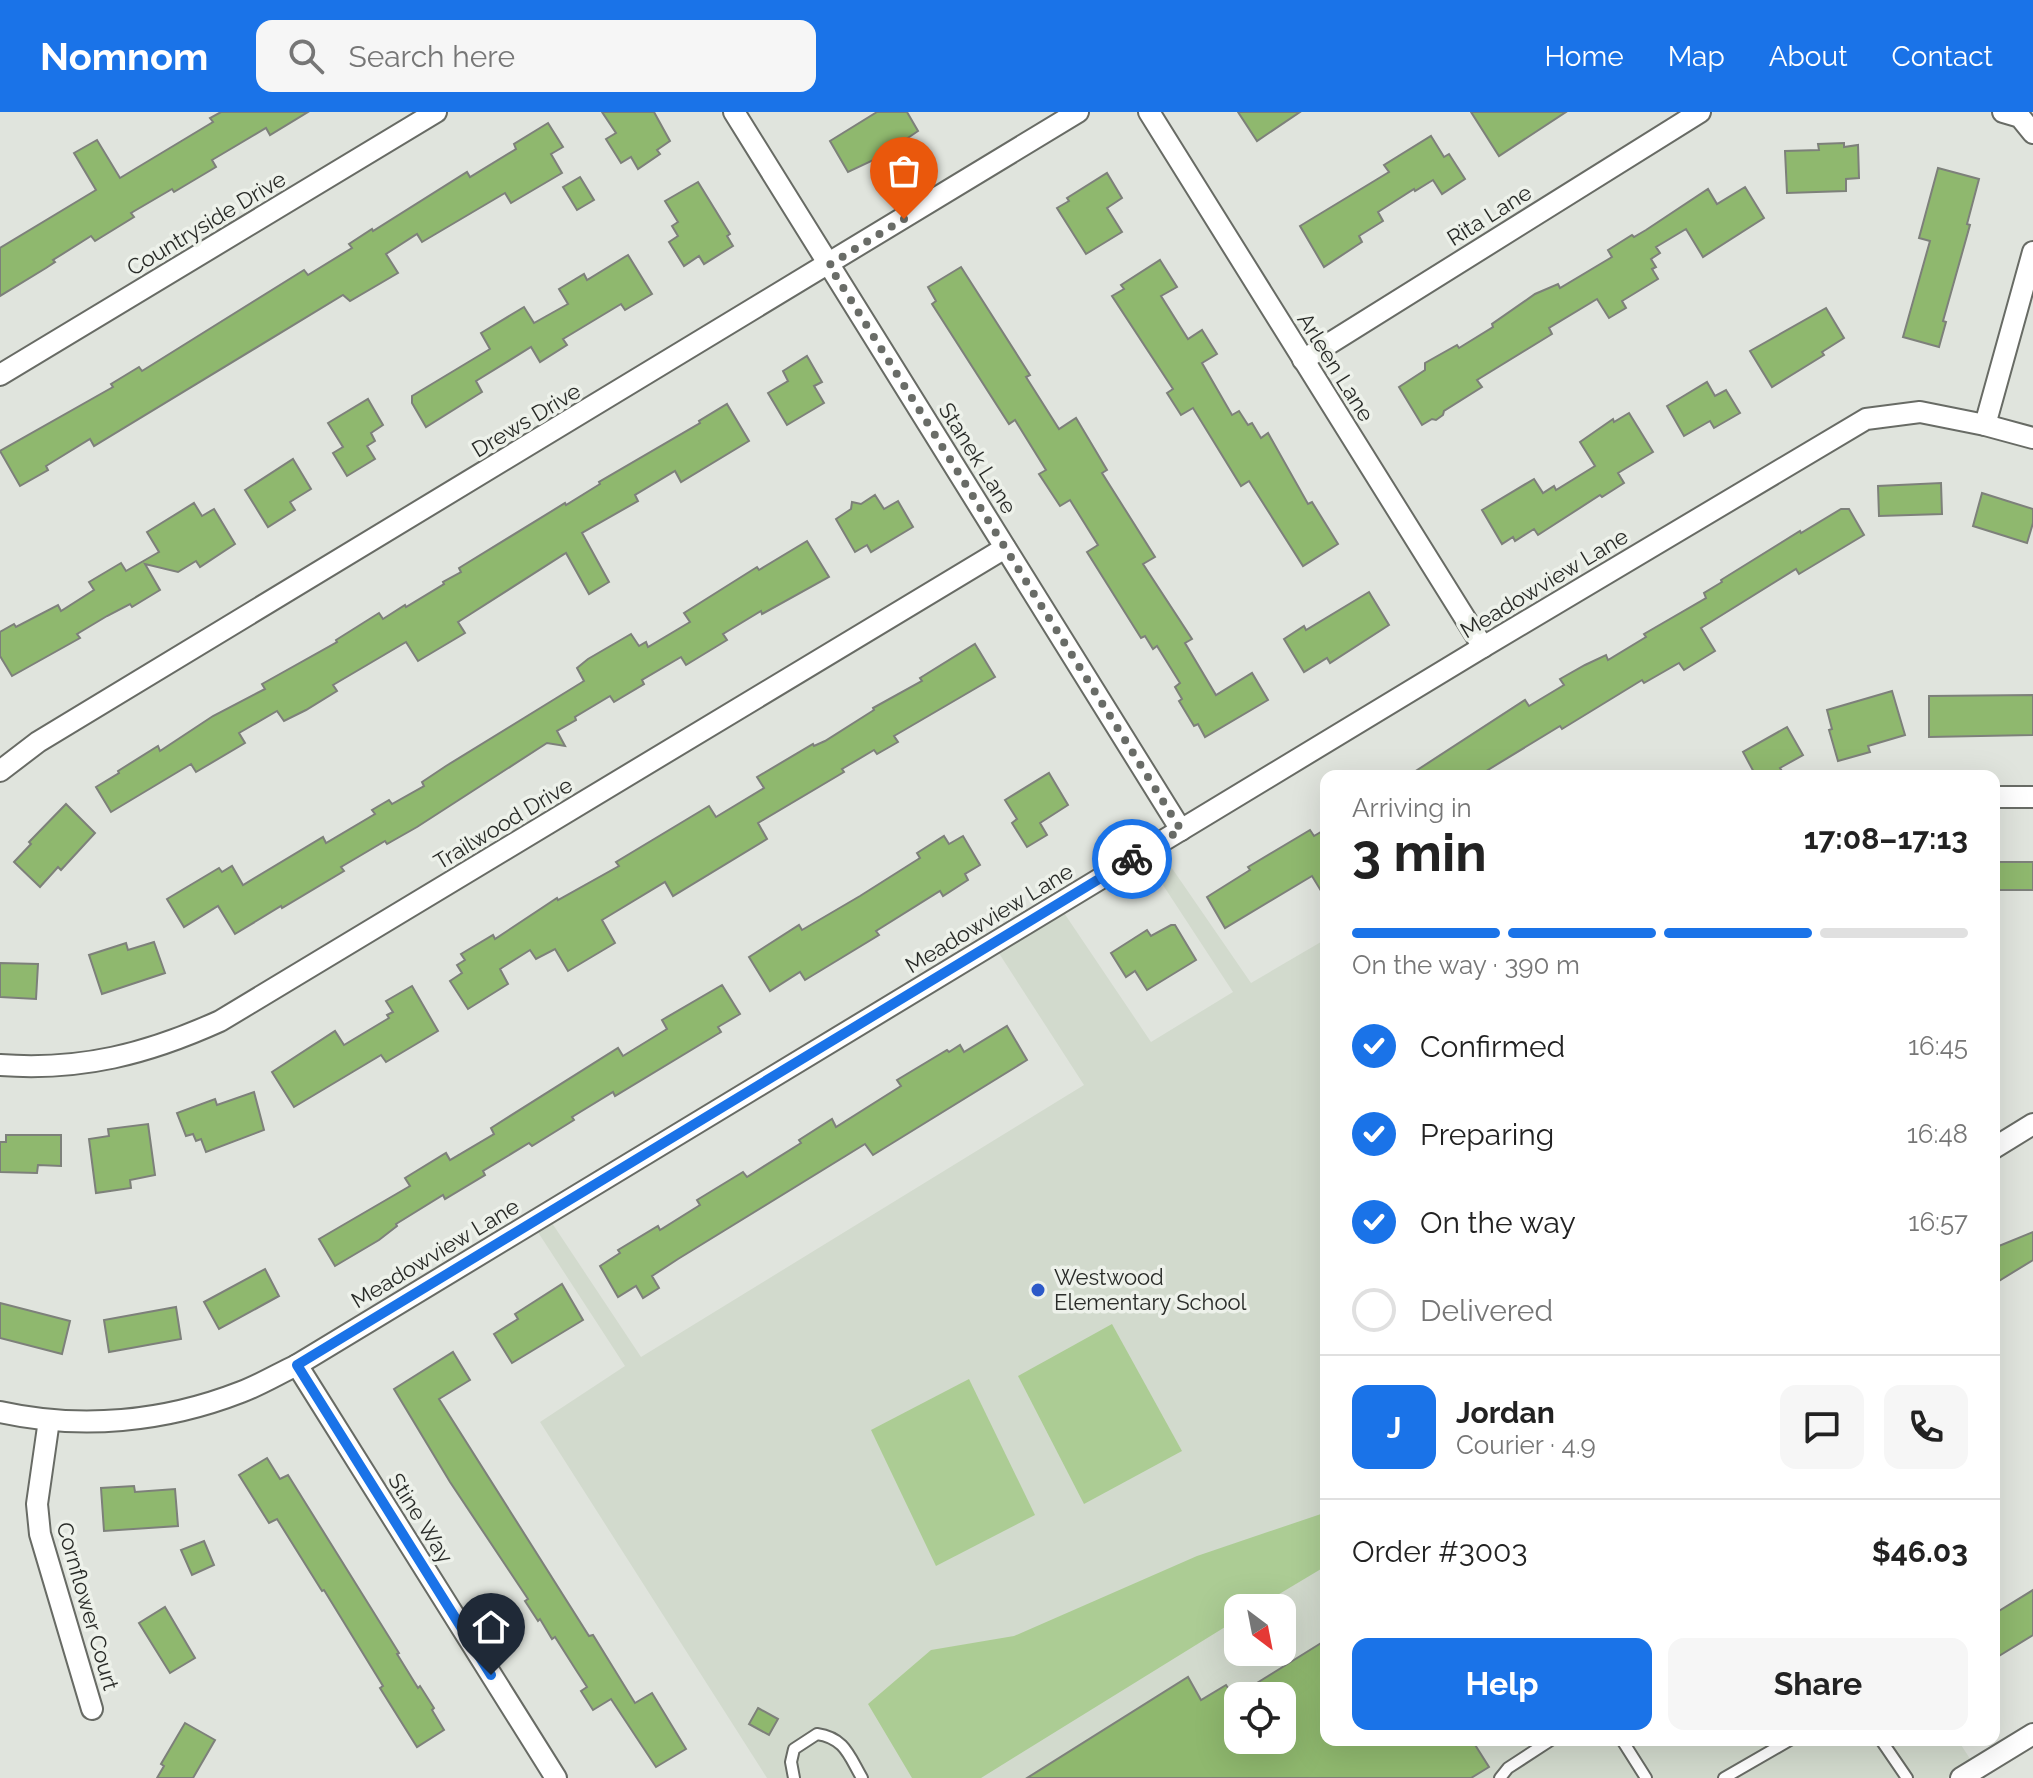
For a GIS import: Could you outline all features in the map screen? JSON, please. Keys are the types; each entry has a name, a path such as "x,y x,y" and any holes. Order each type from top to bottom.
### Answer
{"street":[{"name":"Countryside Drive","path":"0,375 436,112"},
{"name":"Stanek Lane","path":"734,112 1181,830"},
{"name":"Drews Drive","path":"0,771 38,742 1078,112"},
{"name":"Arleen Lane","path":"1149,112 1483,647"},
{"name":"Rita Lane","path":"1303,360 1700,112"},
{"path":"2003,112 2020,117 2033,133"},
{"path":"1985,425 2033,252"},
{"name":"Meadowview Lane","path":"0,1412 49,1420 97,1422 146,1418 191,1409 244,1392 297,1365 1483,647 1866,419 1920,412 2033,438"},
{"name":"Trailwood Drive","path":"0,1065 75,1065 123,1057 173,1042 220,1021 1005,548"},
{"path":"2000,797 2033,797"},
{"path":"2000,1144 2033,1124"},
{"name":"Stine Way","path":"297,1365 556,1778"},
{"name":"Cornflower Court","path":"49,1420 37,1504 40,1534 92,1709"},
{"path":"1961,1778 2033,1734"}],"lane":[{"path":"794,1778 791,1762 794,1749 817,1734 832,1736 839,1741 862,1778"},
{"path":"1500,1778 1508,1768 1542,1746"},
{"path":"1626,1746 1646,1778"},
{"path":"1724,1778 1780,1746"},
{"path":"1885,1746 1907,1778"}],"shaded area":[{"name":"Westwood Elementary School","path":"1156,845 1251,983 1320,943 1320,1746 1962,1746 1972,1762 1947,1778 767,1778 540,1422 625,1366 532,1223 546,1214 641,1357 1084,1085 993,944 1058,904 1151,1042 1233,992 1142,853"}],"green space":[{"path":"1112,1324 1182,1451 1084,1504 1018,1376"},
{"path":"969,1379 1035,1515 936,1566 871,1430"},
{"path":"1320,1514 1320,1570 1279,1594 1224,1594 1224,1628 981,1778 912,1778 868,1704 931,1650 1014,1636 1197,1556"}],"building":[{"path":"221,112 308,112 270,135 266,128 212,160 216,167 131,213 134,217 95,241 91,236 0,296 0,248 96,190 74,153 97,140 120,178 213,122 210,118"},
{"path":"602,112 654,112 670,141 657,150 660,154 638,169 631,157 621,163 606,139 616,133"},
{"path":"877,112 907,112 918,131 880,157 848,172 830,141"},
{"path":"1238,112 1300,112 1257,141"},
{"path":"1471,112 1566,112 1499,156"},
{"path":"548,123 563,147 551,154 562,173 511,203 505,193 422,242 417,234 386,254 398,273 350,301 343,295 94,446 90,439 20,486 0,451 113,387 111,384 139,367 142,371 304,270 308,275 352,248 349,244 372,229 467,172 470,177 516,149 514,144"},
{"path":"1431,136 1444,157 1449,154 1465,179 1442,194 1433,180 1414,189 1378,212 1383,221 1359,236 1362,242 1324,267 1300,226 1389,172 1384,165"},
{"path":"1844,143 1844,147 1858,145 1859,178 1846,179 1846,191 1787,193 1785,151 1819,150 1818,144"},
{"path":"1938,168 1979,179 1939,347 1903,337 1930,241 1919,238"},
{"path":"1107,173 1122,198 1107,208 1122,232 1086,254 1057,208 1069,201 1067,198"},
{"path":"580,177 594,200 577,210 563,187"},
{"path":"698,182 730,234 727,236 733,246 704,264 699,256 684,266 669,242 678,236 672,226 678,222 665,201"},
{"path":"1745,187 1764,218 1703,257 1686,229 1656,247 1660,253 1651,259 1658,279 1622,301 1626,308 1609,318 1597,299 1549,328 1552,334 1477,380 1482,387 1444,411 1436,420 1422,425 1399,387 1425,370 1425,363 1457,345 1459,348 1493,327 1492,324 1535,294 1558,284 1560,288 1612,257 1608,250 1646,230 1708,189 1717,204"},
{"path":"628,255 652,294 625,310 621,304 563,339 567,345 540,362 531,347 476,381 482,392 426,427 412,403 412,396 490,349 481,333 524,307 534,323 568,304 559,289 584,274 587,280"},
{"path":"1160,260 1177,287 1161,296 1188,339 1202,330 1217,354 1202,363 1232,415 1239,411 1248,425 1252,423 1261,438 1268,433 1308,504 1312,502 1338,544 1303,566 1249,481 1241,486 1193,408 1181,415 1167,393 1173,389 1112,296 1124,289 1121,285"},
{"path":"961,267 1030,375 1026,377 1059,429 1076,418 1091,443 1107,470 1102,473 1155,557 1143,564 1192,639 1185,643 1216,695 1252,673 1268,700 1205,737 1198,724 1194,726 1179,701 1182,699 1175,687 1180,683 1157,646 1153,649 1145,636 1141,638 1087,552 1098,545 1070,500 1060,506 1039,474 1046,470 1015,420 1009,424 932,304 936,301 928,287"},
{"path":"1826,308 1844,338 1822,352 1824,355 1772,387 1750,351"},
{"path":"807,356 822,382 814,386 824,403 787,425 768,393 788,381 783,371"},
{"path":"1707,382 1715,396 1726,390 1740,413 1714,428 1710,421 1684,436 1667,406"},
{"path":"368,399 383,425 371,433 375,441 367,446 375,459 347,476 333,453 343,447 328,423"},
{"path":"727,404 749,441 681,482 675,471 635,495 638,501 582,533 609,582 589,594 566,553 458,622 465,633 418,661 406,642 333,685 337,691 306,710 284,721 277,711 239,733 245,743 196,772 191,764 111,812 96,787 118,771 158,746 160,751 213,716 265,689 262,684 337,642 379,613 383,619 406,607 461,572 459,568"},
{"path":"1629,413 1653,452 1618,473 1624,483 1538,535 1534,529 1515,541 1513,537 1502,544 1482,510 1534,479 1543,493 1554,486 1556,490 1595,466 1580,442 1613,419 1614,422"},
{"path":"293,459 311,489 290,502 295,510 268,527 245,490"},
{"path":"1941,483 1942,514 1879,516 1878,486"},
{"path":"1982,493 2033,509 2033,523 2027,543 1973,526"},
{"path":"875,495 884,509 898,501 913,527 871,552 867,545 855,552 836,519 851,509 852,502 861,504"},
{"path":"194,503 202,516 214,509 235,544 200,567 196,561 178,572 145,564 160,590 132,607 130,604 107,616 77,634 80,638 12,676 0,656 0,632 58,605 61,611 94,590 89,582 121,563 126,571 159,552 147,532"},
{"path":"1841,509 1849,509 1864,535 1799,574 1796,569 1701,628 1715,651 1684,670 1679,663 1644,683 1642,680 1488,770 1417,770 1525,700 1529,706 1564,685 1560,679 1606,655 1608,660 1646,637 1644,634 1706,598 1704,593 1721,580"},
{"path":"807,541 829,577 723,634 727,640 686,665 681,657 642,680 644,684 614,702 610,696 575,717 576,720 557,731 565,746 547,743 417,827 387,844 385,841 341,867 344,871 282,908 235,934 218,906 184,927 167,899 219,868 222,872 232,866 243,885 323,837 326,843 375,814 372,810 389,800 392,804 424,786 422,782 446,766 584,681 577,668 588,659 631,634 639,646 646,642 648,647 690,622 684,613 757,567 759,570"},
{"path":"1369,592 1389,625 1330,663 1327,658 1304,672 1284,639 1304,626 1306,630"},
{"path":"975,644 995,677 894,736 898,742 877,754 874,750 842,769 844,772 758,823 767,839 673,896 665,882 602,920 615,943 568,971 555,949 536,959 530,950 500,969 508,984 468,1009 450,981 462,973 457,965 465,960 461,954 493,935 495,939 557,898 619,866 616,862 709,806 716,817 764,788 757,777 813,744 825,741"},
{"path":"1892,691 1905,735 1868,746 1870,752 1838,761 1827,710"},
{"path":"2033,695 2033,735 1929,737 1929,696"},
{"path":"1787,727 1803,755 1781,770 1753,770 1743,752"},
{"path":"1049,773 1068,805 1040,823 1047,835 1027,847 1012,823 1017,819 1005,800"},
{"path":"66,804 95,833 61,870 58,867 40,887 14,862"},
{"path":"1310,830 1314,836 1320,832 1320,889 1312,876 1225,928 1207,897 1250,870 1248,867"},
{"path":"944,836 949,844 963,836 980,865 965,874 968,880 943,896 940,891 876,931 879,935 805,980 800,972 770,991 749,957 799,925 802,930 860,896 920,858 917,853"},
{"path":"2000,862 2033,862 2033,890 2000,890"},
{"path":"1175,925 1196,960 1147,990 1135,971 1126,977 1111,953 1147,930 1151,936"},
{"path":"154,942 165,973 102,994 89,955 126,943 128,950"},
{"path":"0,963 38,964 36,999 0,997"},
{"path":"722,985 740,1014 718,1027 721,1032 615,1096 613,1092 532,1146 529,1143 483,1171 485,1175 445,1199 443,1195 396,1224 379,1240 335,1266 319,1239 410,1186 405,1178 446,1153 450,1160 494,1134 491,1128 618,1048 623,1056 667,1029 662,1020"},
{"path":"412,986 438,1031 386,1062 381,1055 294,1107 272,1072 335,1031 344,1045 389,1018 387,1015 393,1012 386,1001"},
{"path":"1007,1026 1027,1060 873,1155 865,1144 678,1259 652,1276 659,1288 643,1298 636,1286 618,1297 600,1266 620,1253 618,1250 658,1226 660,1230 700,1205 697,1200 743,1172 747,1177 832,1119 836,1127 901,1086 897,1080 947,1050 949,1052 960,1045 964,1052"},
{"path":"254,1092 264,1130 206,1152 201,1139 196,1141 193,1134 186,1136 177,1113 215,1099 217,1105"},
{"path":"148,1124 155,1175 130,1180 131,1188 96,1193 89,1139 109,1136 108,1129"},
{"path":"6,1135 61,1135 61,1166 38,1165 37,1173 0,1172 0,1142 6,1142"},
{"path":"2033,1232 2033,1260 2000,1280 2000,1246"},
{"path":"265,1269 279,1296 219,1329 204,1302"},
{"path":"562,1284 583,1320 512,1363 494,1334 518,1319 515,1314"},
{"path":"0,1303 70,1321 62,1354 0,1338"},
{"path":"176,1307 181,1339 109,1352 104,1320"},
{"path":"453,1352 470,1380 439,1399 635,1703 652,1693 686,1749 656,1767 611,1699 593,1710 581,1691 587,1687 555,1637 552,1639 525,1601 528,1599 450,1482 394,1389"},
{"path":"267,1458 280,1479 288,1475 418,1688 420,1686 434,1708 432,1710 444,1730 417,1747 324,1590 277,1519 269,1523 239,1475"},
{"path":"134,1486 135,1492 175,1489 178,1526 104,1531 101,1488"},
{"path":"204,1541 214,1565 192,1575 181,1550"},
{"path":"2033,1590 2033,1635 2000,1655 2000,1610"},
{"path":"165,1607 195,1658 170,1673 139,1623"},
{"path":"1320,1644 1320,1746 1476,1746 1489,1767 1471,1778 1027,1778 1188,1677 1201,1700 1224,1686 1224,1754 1296,1754 1296,1682 1258,1682 1284,1666 1296,1666 1296,1659"},
{"path":"758,1708 778,1719 769,1735 749,1724"},
{"path":"185,1723 215,1740 193,1778 157,1778 164,1766 161,1764"}],"way so far":[{"path":"904,219 829,265 1181,830 1132,859"}],"place":[{"name":"Westwood Elementary School","path":"1038,1290"}],"route":[{"path":"491,1675 297,1365 1132,859"}]}
